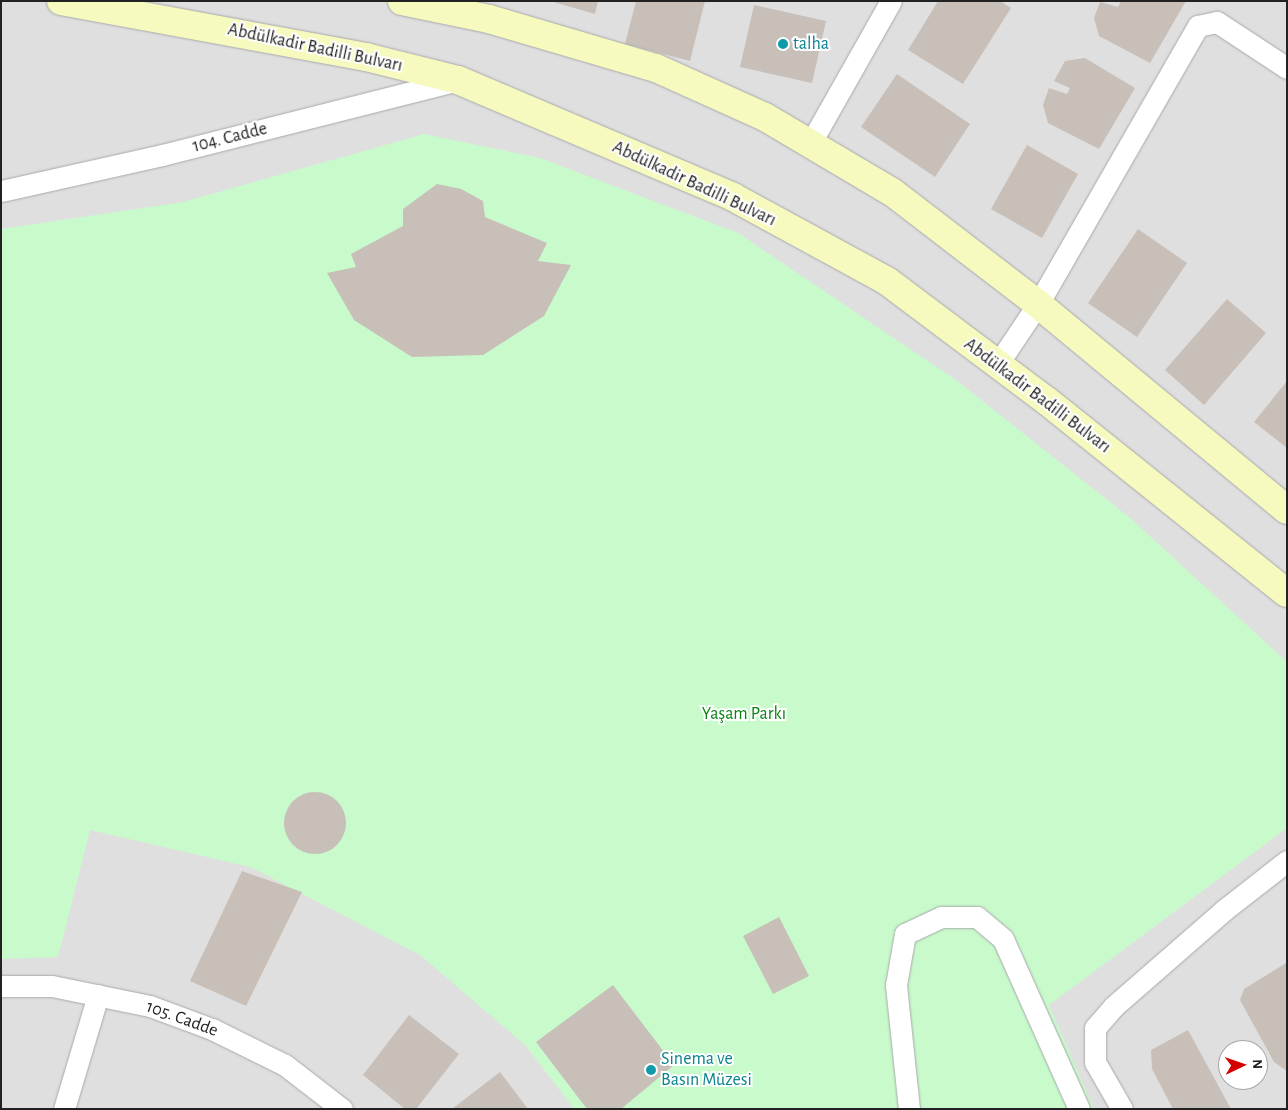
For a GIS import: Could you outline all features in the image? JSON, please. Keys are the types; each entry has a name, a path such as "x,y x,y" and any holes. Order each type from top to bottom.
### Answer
{"main road":[{"name":"Abdülkadir Badilli Bulvarı","path":"61,1 366,57 458,80 733,198 887,281 1172,499 1287,593"},
{"path":"402,1 489,19 656,68 765,117 892,192 1038,304 1287,510"}],"street":[{"path":"810,144 891,1"},
{"path":"997,365 1038,304 1198,26 1216,22 1287,68"},
{"name":"104. Cadde","path":"1,191 162,155 458,80"},
{"path":"1122,1109 1095,1062 1095,1028 1113,1007 1217,916 1287,861"},
{"path":"909,1109 896,984 905,934 941,917 977,917 1003,939 1079,1109"},
{"name":"105. Cadde","path":"1,986 52,986 98,995 150,1006 212,1028 285,1065 342,1109"},
{"path":"64,1109 98,995"}],"shaded area":[{"name":"Yaşam Parkı","path":"1,1 1287,1 1287,1109 1,1109"}],"green space":[{"name":"Yaşam Parkı","path":"424,134 540,158 738,233 956,380 1129,517 1287,662 1287,828 1049,1005 1094,1109 574,1109 526,1046 420,955 250,867 90,830 58,957 1,959 1,229 183,202"}],"building":[{"path":"550,1 598,1 595,14"},
{"path":"636,1 705,1 690,61 625,44"},
{"path":"938,1 1000,1 1011,8 963,84 908,50"},
{"path":"1121,1 1186,1 1150,63 1099,36 1094,18 1100,2 1118,7"},
{"name":"talha","path":"754,5 826,21 812,83 740,67"},
{"path":"1085,58 1135,88 1099,149 1048,123 1043,105 1049,88 1067,94 1070,88 1054,81 1065,61"},
{"path":"897,74 970,124 935,177 861,127"},
{"path":"1027,145 1078,174 1042,238 991,209"},
{"path":"437,184 461,189 483,201 485,217 547,243 538,261 571,265 544,316 483,355 412,357 354,320 327,273 356,267 351,254 403,226 403,209"},
{"path":"1138,229 1187,263 1137,337 1088,303"},
{"path":"1227,299 1266,333 1204,405 1165,370"},
{"path":"1287,381 1287,448 1254,422"},
{"path":"315,792 327,794 337,801 344,811 346,823 344,835 337,845 327,852 315,854 303,852 293,845 286,835 284,823 286,811 293,801 303,794"},
{"path":"242,871 302,892 246,1006 190,981"},
{"path":"779,917 809,976 773,994 743,936"},
{"path":"1286,963 1287,1071 1274,1062 1268,1051 1268,1040 1262,1040 1240,1000 1244,989"},
{"path":"613,985 674,1065 621,1109 587,1109 536,1042"},
{"path":"409,1015 459,1054 416,1109 405,1109 363,1075"},
{"path":"1188,1030 1218,1085 1218,1090 1221,1090 1231,1109 1173,1109 1152,1069 1151,1050"},
{"path":"500,1072 528,1109 452,1109"}],"place":[{"name":"talha","path":"783,44"},
{"name":"Sinema ve Basın Müzesi","path":"651,1070"}]}
